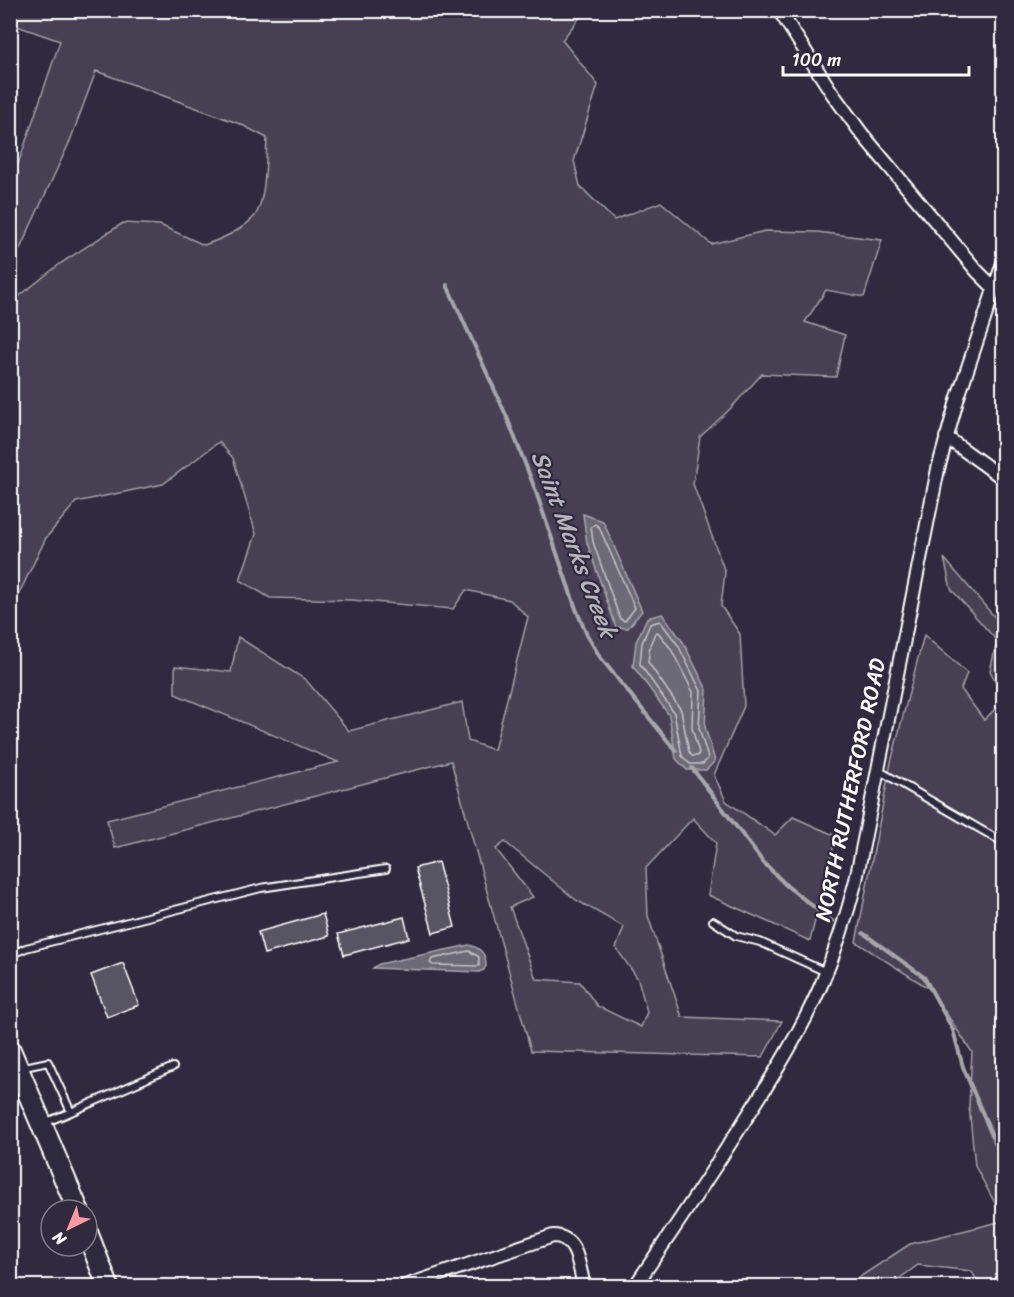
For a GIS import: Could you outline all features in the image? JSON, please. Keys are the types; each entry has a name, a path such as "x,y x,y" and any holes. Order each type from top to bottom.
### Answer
{"main road":[{"path":"10,1050 73,1198"},
{"path":"97,1258 108,1287"}],"street":[{"path":"779,10 832,93 862,134 994,288"},
{"name":"NORTH RUTHERFORD ROAD","path":"635,1287 766,1087 807,1013 846,920 946,437 1004,261"},
{"path":"946,437 1004,479"},
{"path":"405,1287 554,1236 564,1238 573,1246 584,1287"}],"lane":[{"path":"878,769 1004,843"},
{"path":"10,955 26,948 261,888 386,869"},
{"path":"712,921 735,936 760,942 826,972"},
{"path":"19,1068 48,1062 70,1112"},
{"path":"43,1124 173,1067"}],"shaded area":[{"path":"10,11 585,11 562,40 598,85 574,161 580,186 614,220 661,202 711,244 765,231 817,232 882,240 864,297 826,290 805,322 845,335 836,377 762,374 700,437 693,484 725,572 721,606 740,634 744,706 714,775 726,801 775,835 793,817 836,836 810,941 708,895 716,843 693,818 646,868 648,916 682,1017 782,1021 763,1057 531,1051 451,761 115,848 107,820 338,762 175,694 175,666 231,672 238,637 306,680 349,731 462,702 468,741 494,750 528,617 510,600 466,590 453,609 352,600 270,598 240,580 256,534 233,458 219,442 163,484 76,502 46,538 11,610 11,297 18,297 61,263 123,223 160,225 204,245 237,230 254,217 261,201 265,179 267,138 240,124 96,71 70,141 11,268 11,185 60,41 11,24","holes":["505,842 576,900 624,927 616,948 638,979 647,1012 641,1027 597,1006 580,982 536,979 510,907 533,897 496,849"]},
{"path":"944,558 1003,627 1003,695 990,671 997,641 951,589"},
{"path":"924,635 967,673 961,689 984,720 1003,701 1003,1218 975,1166 969,1106 972,1052 930,989 856,942 891,762"},
{"path":"1003,1221 1003,1286 981,1286 971,1271 918,1265 889,1286 846,1286 910,1244"}],"water":[{"path":"583,514 603,521 642,611 628,628 616,627 587,543"},
{"path":"662,614 683,642 707,690 705,727 715,761 706,770 687,770 676,759 669,715 633,666 636,642 647,618"},
{"path":"469,945 480,950 484,955 486,966 484,970 479,972 373,968 379,964"}],"building":[{"path":"438,862 455,927 433,933 415,868"},
{"path":"323,914 329,936 264,954 258,932"},
{"path":"404,917 409,938 344,955 338,934"},
{"path":"123,963 139,1005 107,1017 91,975"}],"waterway":[{"name":"Saint Marks Creek","path":"447,285 506,415 587,635 600,657 676,751"},
{"name":"Saint Marks Creek","path":"692,768 763,862 787,886 832,921"},
{"name":"Saint Marks Creek","path":"863,933 924,977 953,1030 963,1067 1004,1164"}]}
